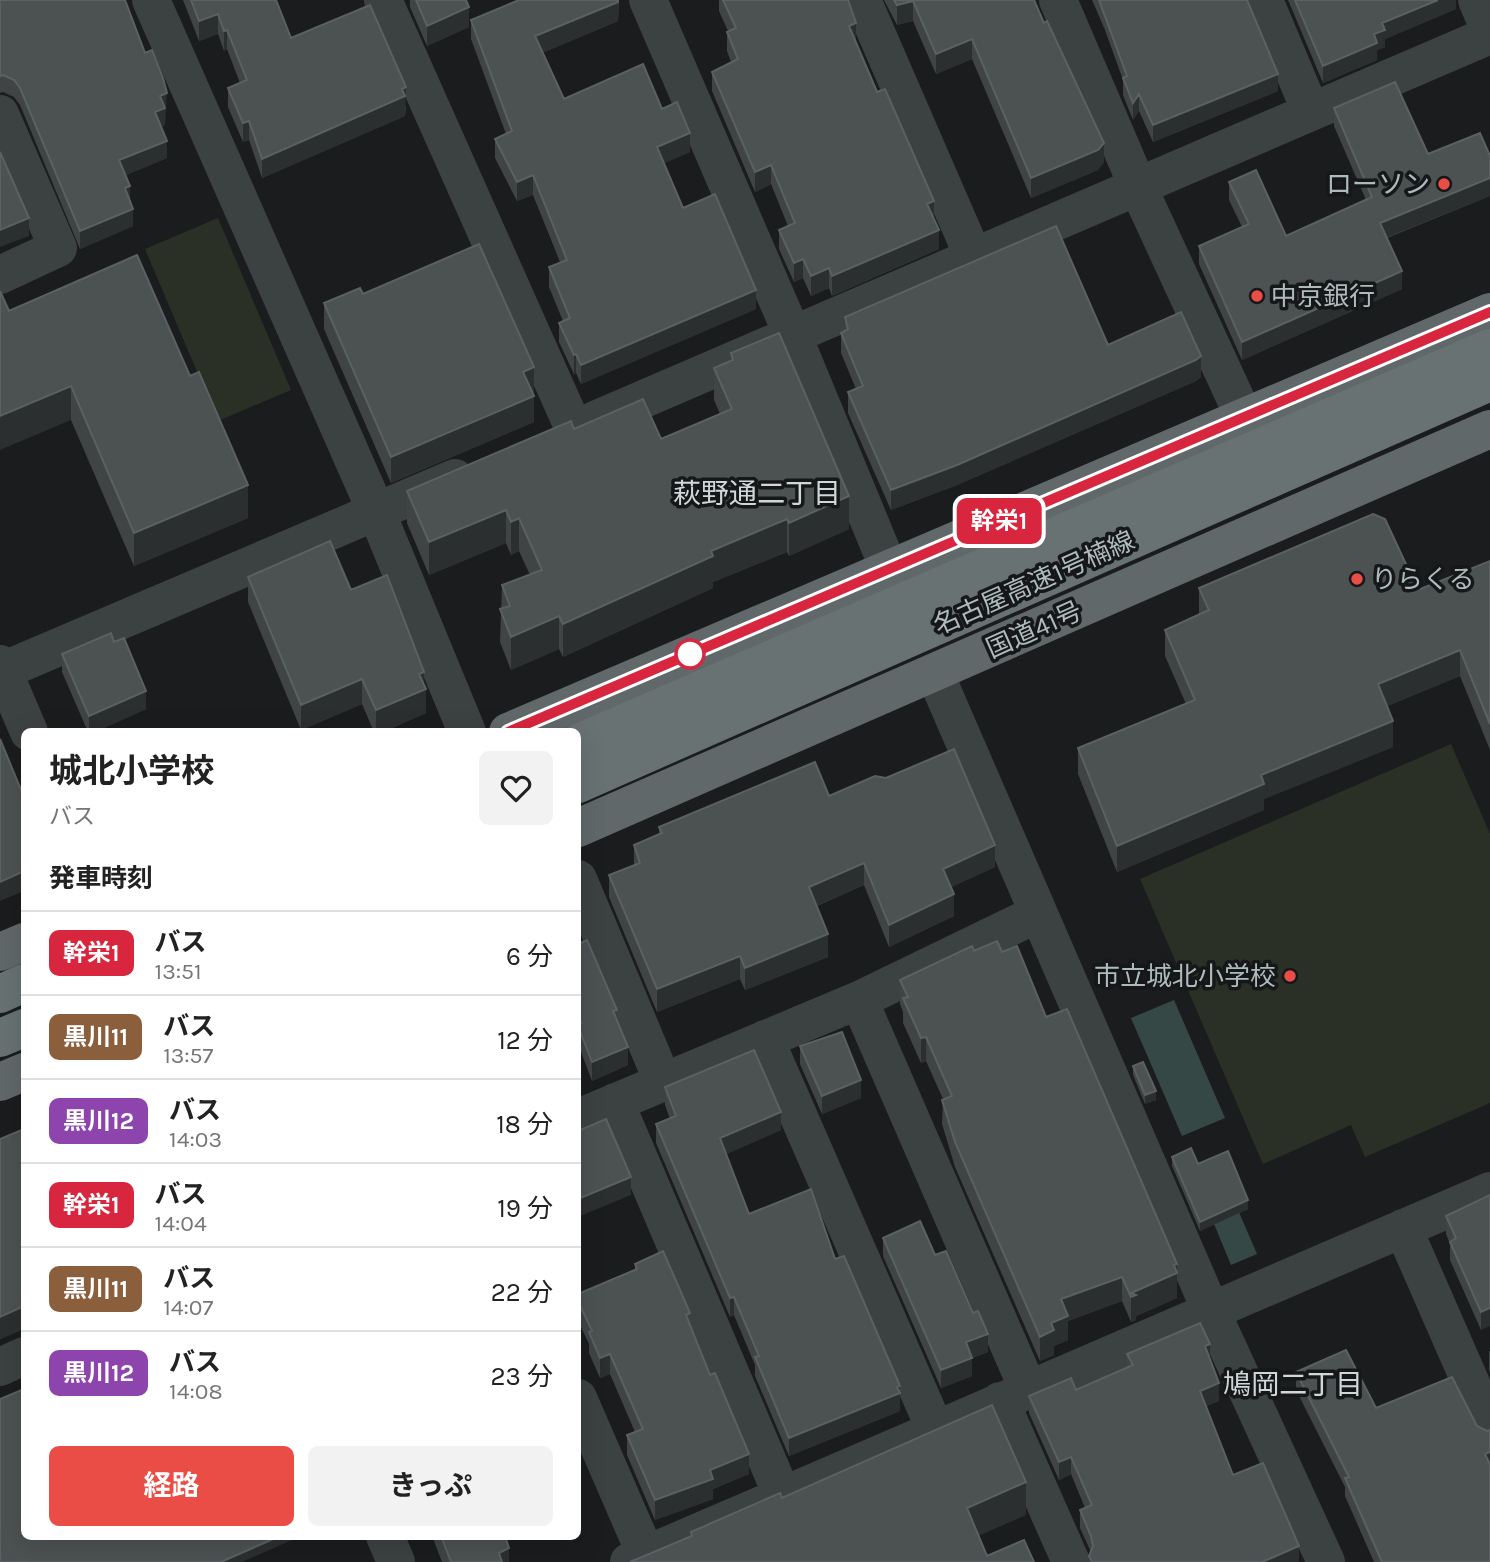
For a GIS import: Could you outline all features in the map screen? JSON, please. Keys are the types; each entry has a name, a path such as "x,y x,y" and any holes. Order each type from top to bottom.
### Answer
{"highway":[{"path":"517,728 1490,312"},
{"name":"名古屋高速1号楠線","path":"581,742 1490,348"},
{"name":"名古屋高速1号楠線","path":"581,783 1490,383"},
{"name":"国道41号","path":"581,827 1489,432"},
{"path":"0,952 21,943"},
{"path":"0,994 21,984"},
{"path":"0,1038 21,1029"},
{"path":"0,1083 21,1073"}],"street":[{"path":"150,0 376,511 465,728"},
{"path":"383,0 574,429"},
{"path":"648,0 793,336 889,569"},
{"path":"862,0 974,258"},
{"path":"1058,0 1138,187 1244,417"},
{"path":"1264,0 1311,112"},
{"path":"537,445 1490,33 1476,0"},
{"path":"0,114 58,248 0,275"},
{"path":"27,728 1,669 487,465"},
{"path":"934,674 1211,1311 1326,1562"},
{"path":"581,886 663,1082"},
{"path":"581,1117 859,1000 1037,914"},
{"path":"859,1000 1014,1395 1071,1562"},
{"path":"765,1039 935,1429"},
{"path":"615,1102 782,1495"},
{"path":"581,1406 637,1558 1490,1191"},
{"path":"1403,1228 1490,1427"},
{"path":"0,1367 21,1357"},
{"path":"387,1540 396,1562"}],"shaded area":[{"path":"218,218 291,390 218,421 145,249"},
{"path":"1451,744 1490,834 1490,1103 1365,1157 1351,1125 1263,1164 1140,879"},
{"path":"1174,1000 1225,1118 1182,1136 1131,1018"},
{"path":"1232,1196 1257,1254 1231,1265 1207,1207"}],"building":[{"path":"0,0 125,0 145,53 152,50 167,93 160,96 165,108 155,112 167,141 119,160 130,186 125,188 133,209 80,231 20,88 14,80 0,76"},
{"path":"191,0 276,0 291,38 370,5 406,87 402,89 405,96 262,159 249,121 243,123 228,88 247,80 227,30 224,31 218,14 199,21"},
{"path":"416,0 466,0 469,7 427,26"},
{"path":"519,0 618,0 535,36 564,99 643,64 662,109 677,102 690,133 657,147 683,208 715,194 756,290 581,365 559,323 570,318 549,267 567,260 533,175 517,182 495,139 512,131 471,20"},
{"path":"723,0 848,0 856,23 849,26 877,92 885,89 934,201 927,204 939,230 832,276 829,268 811,276 803,259 794,263 779,230 795,223 771,165 755,172 712,72 738,59 727,32 736,28"},
{"path":"894,0 1034,0 1044,23 1047,21 1104,143 1098,150 1031,178 972,39 936,54 913,1 897,5"},
{"path":"1099,0 1247,0 1278,74 1153,125 1139,94 1133,103 1123,78 1127,76"},
{"path":"1295,0 1438,0 1382,23 1385,30 1374,34 1377,43 1323,66"},
{"path":"1395,82 1428,154 1480,133 1490,156 1490,178 1380,223 1402,271 1242,342 1199,246 1249,224 1229,182 1256,170 1286,236 1372,197 1334,108"},
{"path":"0,152 29,218 0,230"},
{"path":"1056,226 1108,345 1181,312 1201,356 957,465 891,490 848,392 863,386 841,333 848,329 845,317"},
{"path":"479,244 534,367 523,372 534,396 391,457 324,303 360,288 363,294"},
{"path":"137,255 190,376 199,372 248,485 134,533 71,386 0,416 0,291 9,311"},
{"path":"779,333 849,496 789,523 787,519 711,551 713,556 563,624 559,616 511,637 500,609 510,606 502,585 542,570 519,518 511,522 506,510 429,542 407,491 571,421 574,429 643,399 661,439 732,409 714,368 733,360 731,353"},
{"path":"1373,514 1385,519 1418,590 1490,561 1490,724 1460,650 1378,684 1393,721 1261,775 1264,784 1117,846 1078,748 1195,700 1165,630 1209,610 1199,588"},
{"path":"330,541 351,590 387,575 424,672 419,674 426,689 376,710 362,679 301,705 248,577"},
{"path":"111,633 114,642 124,638 146,691 89,716 62,654"},
{"path":"0,739 21,790 21,872 0,882"},
{"path":"954,749 995,845 943,869 954,894 889,925 864,863 809,887 828,934 745,968 740,956 657,989 609,875 640,863 634,845 662,833 659,827 815,762 829,796 875,776 886,778"},
{"path":"587,940 617,1010 613,1011 628,1047 592,1062 581,1034 581,943"},
{"path":"997,941 1002,952 1017,946 1046,1017 1067,1009 1177,1264 1174,1265 1177,1273 1131,1293 1136,1295 1131,1297 1122,1277 1061,1299 1068,1316 1051,1323 1054,1330 1040,1337 955,1142 942,1100 952,1096 926,1037 921,1038 903,998 908,997 900,980 972,946 974,951"},
{"path":"842,1032 861,1080 822,1096 800,1046"},
{"path":"754,1050 781,1112 720,1138 749,1214 811,1189 835,1259 844,1256 900,1386 897,1387 900,1393 789,1438 755,1357 759,1356 734,1297 730,1298 656,1124 676,1116 665,1087"},
{"path":"1143,1062 1156,1091 1145,1095 1133,1066"},
{"path":"606,1119 631,1177 581,1198 581,1130"},
{"path":"21,1130 21,1307 0,1317 0,1139"},
{"path":"1191,1148 1198,1164 1228,1151 1248,1200 1200,1222 1172,1157"},
{"path":"1490,1195 1490,1308 1481,1312 1450,1242 1456,1238 1446,1216"},
{"path":"920,1221 935,1255 946,1251 973,1313 978,1311 988,1334 966,1342 972,1358 941,1370 883,1238"},
{"path":"663,1251 690,1313 686,1315 710,1375 715,1373 749,1454 710,1470 713,1479 655,1500 627,1435 643,1429 610,1354 600,1358 581,1307 581,1293 637,1269 635,1264"},
{"path":"1200,1323 1210,1344 1205,1346 1219,1383 1200,1391 1233,1475 1263,1463 1299,1546 1262,1562 1092,1562 1089,1556 1093,1546 1091,1536 1080,1510 1092,1505 1071,1457 1059,1462 1029,1396 1071,1378 1076,1390 1133,1365 1127,1354"},
{"path":"1346,1350 1376,1408 1452,1377 1477,1426 1490,1430 1490,1452 1485,1454 1490,1465 1490,1562 1382,1562 1345,1478 1349,1477 1296,1372"},
{"path":"21,1390 21,1540 271,1540 221,1562 0,1562 0,1399"},
{"path":"992,1405 1026,1482 967,1508 987,1556 1024,1540 1034,1562 630,1562 692,1536 691,1532 780,1493 782,1498"},
{"path":"443,1540 506,1540 509,1548 499,1553 502,1562 451,1562"}],"bus line":[{"name":"幹栄1","path":"517,728 1490,312"}],"place":[{"name":"ローソン","path":"1444,184"},
{"name":"中京銀行","path":"1257,296"},
{"name":"りらくる","path":"1357,579"},
{"name":"市立城北小学校","path":"1290,976"}],"district":[{"name":"萩野通二丁目","path":"757,493"},
{"name":"鳩岡二丁目","path":"1293,1384"}]}
